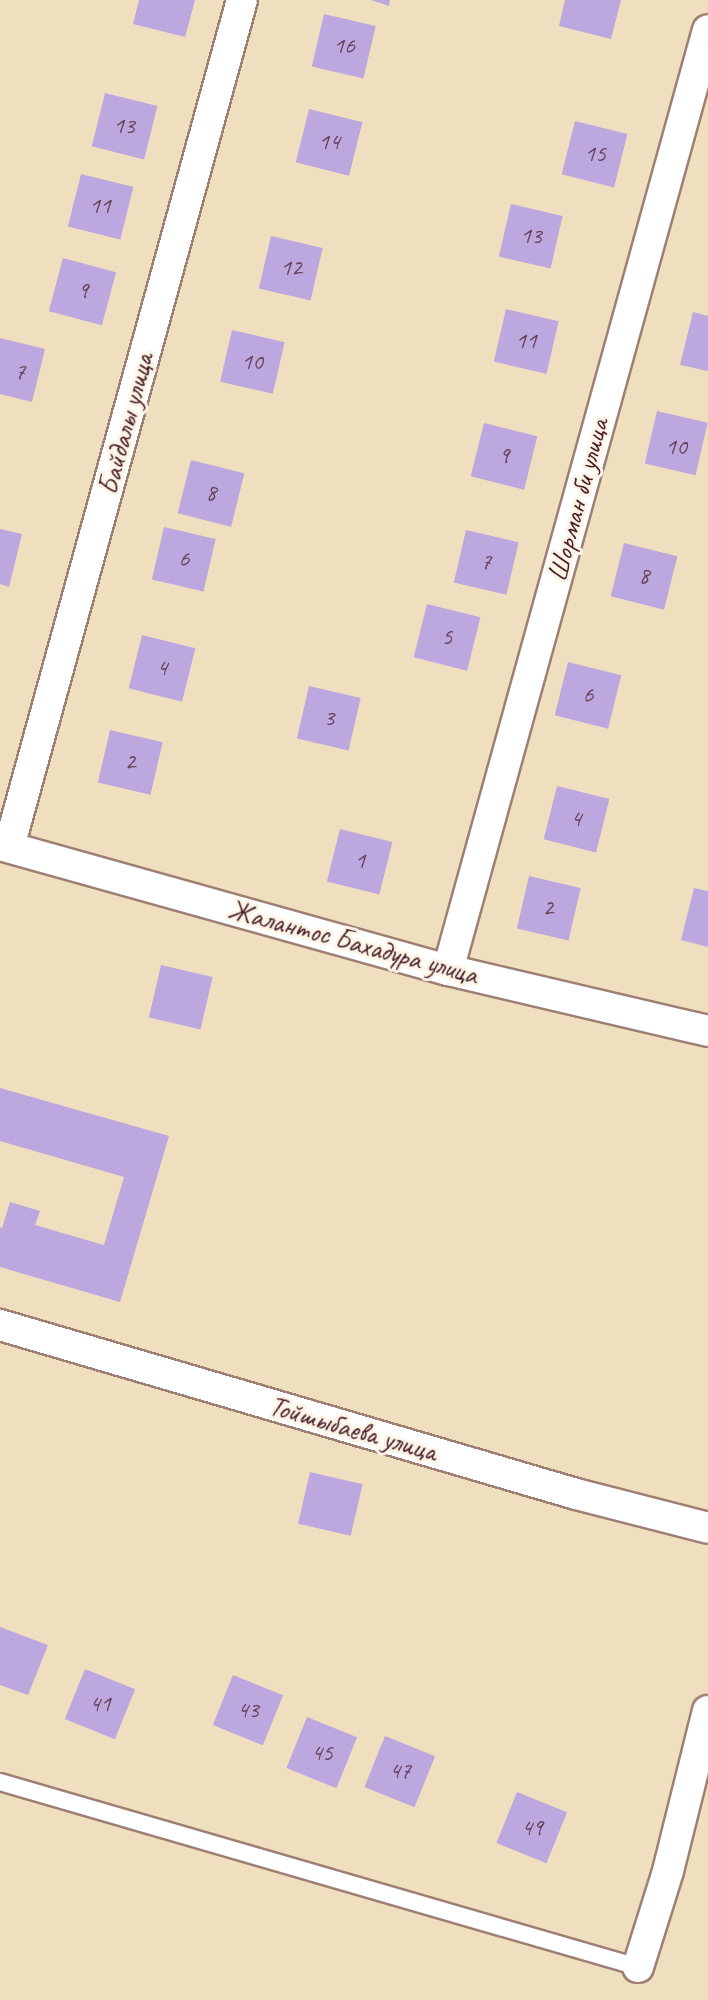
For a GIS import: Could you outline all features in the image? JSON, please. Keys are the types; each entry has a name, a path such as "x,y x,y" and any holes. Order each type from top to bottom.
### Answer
{"street":[{"name":"Байдалы улица","path":"5,846 242,0"},
{"name":"Шорман би улица","path":"448,970 708,30"},
{"name":"Жалантос Бахадура улица","path":"5,846 448,970 708,1031"},
{"name":"Тойшыбаева улица","path":"0,1325 576,1494 708,1528"},
{"path":"638,1967 668,1871 708,1711"}],"lane":[{"path":"0,1782 638,1967"}],"building":[{"path":"139,0 195,0 185,37 133,24"},
{"path":"371,0 390,0 389,6"},
{"path":"565,0 621,0 611,39 559,26"},
{"path":"324,14 376,26 363,79 312,67"},
{"path":"105,93 157,106 144,159 92,146"},
{"path":"309,109 362,122 349,176 296,162"},
{"path":"575,121 627,134 614,187 562,174"},
{"path":"81,174 133,187 120,239 68,226"},
{"path":"511,204 563,216 550,269 499,257"},
{"path":"271,236 323,248 310,301 259,289"},
{"path":"63,258 116,272 102,325 49,311"},
{"path":"506,309 559,321 546,374 494,362"},
{"path":"693,312 708,316 708,371 680,365"},
{"path":"232,330 285,342 273,394 220,382"},
{"path":"0,338 45,349 32,402 0,394"},
{"path":"657,411 708,423 696,475 645,464"},
{"path":"484,423 537,436 524,490 471,476"},
{"path":"191,460 244,473 231,527 178,513"},
{"path":"164,527 216,539 203,592 152,580"},
{"path":"0,529 22,534 9,587 0,584"},
{"path":"466,530 519,542 506,595 454,583"},
{"path":"624,543 677,556 664,610 611,596"},
{"path":"427,604 480,617 467,671 414,657"},
{"path":"142,635 195,648 182,702 129,688"},
{"path":"568,662 621,675 608,729 555,715"},
{"path":"309,686 361,698 348,751 297,739"},
{"path":"110,730 163,742 150,795 98,783"},
{"path":"557,786 609,799 596,852 544,839"},
{"path":"340,829 392,842 379,894 327,881"},
{"path":"529,876 581,888 568,941 517,929"},
{"path":"694,888 708,891 708,947 681,940"},
{"path":"161,965 213,977 200,1030 149,1018"},
{"path":"0,1088 169,1136 120,1302 0,1267 0,1227 2,1228 10,1202 40,1211 35,1225 104,1245 124,1177 0,1141"},
{"path":"310,1472 363,1484 351,1536 298,1524"},
{"path":"0,1627 48,1645 28,1695 0,1685"},
{"path":"85,1669 135,1689 115,1739 65,1719"},
{"path":"233,1675 283,1695 263,1745 213,1725"},
{"path":"307,1717 357,1737 336,1788 286,1768"},
{"path":"385,1736 435,1756 414,1807 364,1787"},
{"path":"517,1792 567,1812 546,1863 496,1843"}]}
